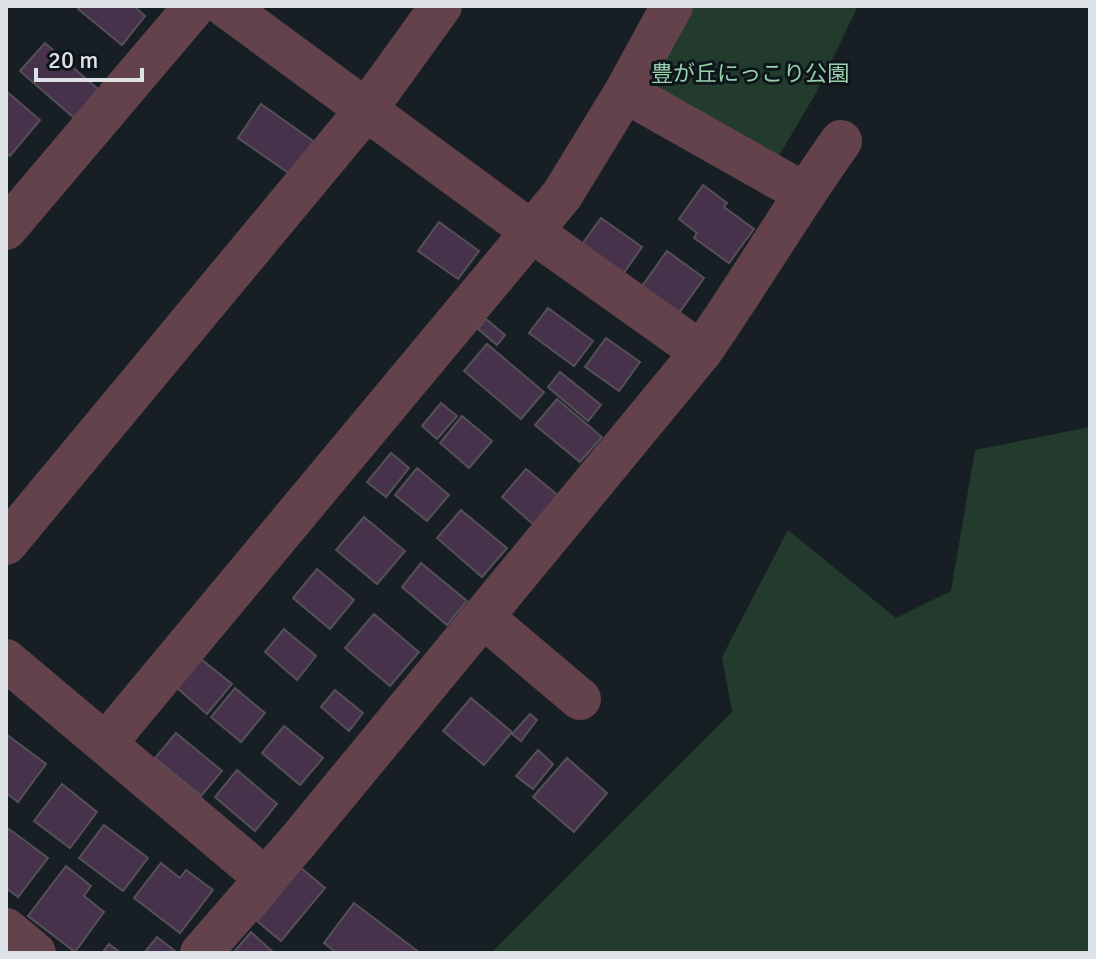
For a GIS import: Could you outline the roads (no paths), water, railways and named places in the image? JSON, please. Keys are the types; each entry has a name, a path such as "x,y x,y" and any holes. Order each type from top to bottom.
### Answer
{"street":[{"path":"6,229 195,6"},
{"path":"225,6 701,352"},
{"path":"6,544 366,110 441,6"},
{"path":"106,743 562,195 625,92 672,6"},
{"path":"625,92 804,193"},
{"path":"201,953 299,840 701,352 841,141"},
{"path":"483,617 580,699"},
{"path":"6,660 265,878"},
{"path":"6,929 35,953"}],"park label":[{"name":"豊が丘にっこり公園","path":"750,73"}]}
